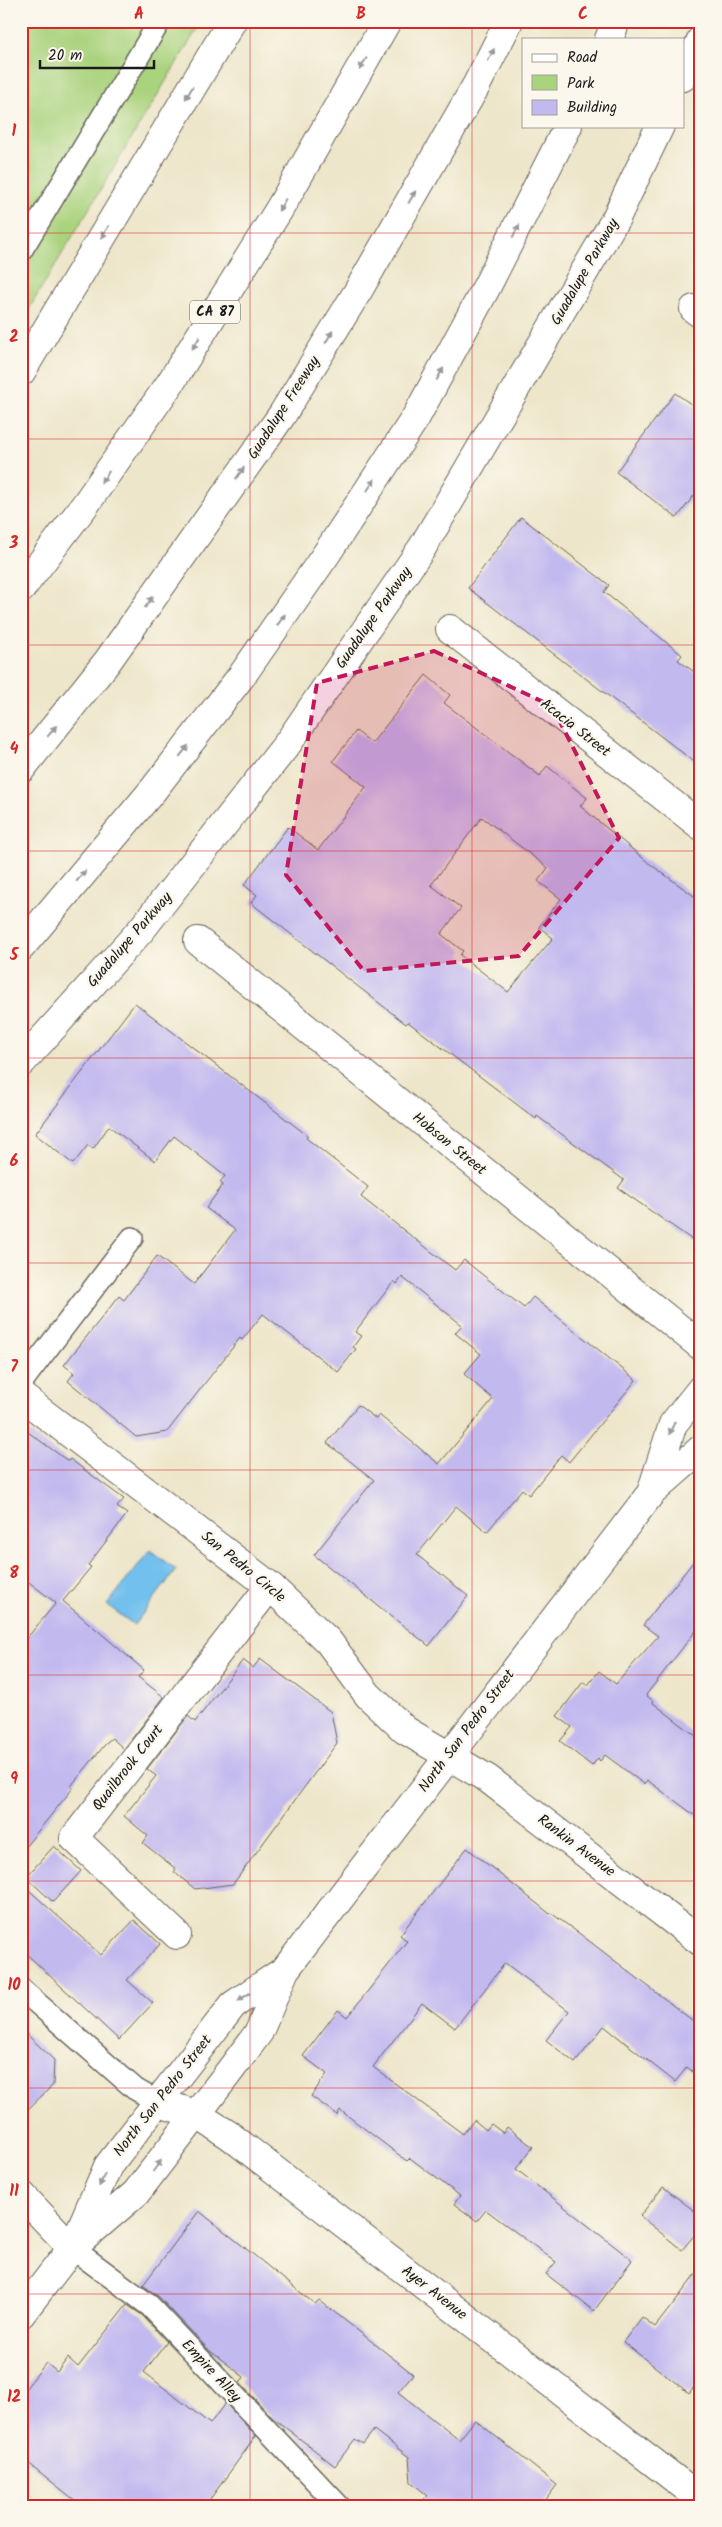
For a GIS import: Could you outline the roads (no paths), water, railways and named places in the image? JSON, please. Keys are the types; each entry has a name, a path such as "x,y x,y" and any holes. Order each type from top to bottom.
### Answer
{"main road":[{"path":"21,372 232,21"},
{"name":"CA 87","path":"21,589 171,382 280,208 387,21"},
{"name":"Guadalupe Freeway","path":"21,770 107,662 282,415 358,291 461,112 509,21"},
{"path":"609,38 616,21"},
{"path":"684,75 701,40"},
{"path":"21,947 154,790 243,674 325,556 416,417 486,288 567,128"},
{"name":"Guadalupe Parkway","path":"21,1063 141,930 288,743 422,548 616,218 659,128"},
{"name":"Acacia Street","path":"450,629 701,826"},
{"name":"Hobson Street","path":"198,941 701,1346"},
{"name":"North San Pedro Street","path":"651,1493 673,1424 701,1388"},
{"name":"San Pedro Circle","path":"21,1396 270,1586 328,1641 368,1694 405,1730 448,1754"},
{"name":"North San Pedro Street","path":"21,2314 72,2248 136,2193 259,2032 285,1970 448,1754 651,1493 701,1449"},
{"name":"Quailbrook Court","path":"177,1935 74,1838 270,1586"},
{"name":"Rankin Avenue","path":"448,1754 488,1779 701,1942"},
{"name":"North San Pedro Street","path":"72,2248 108,2166 159,2103 233,2005 285,1970"},
{"name":"Ayer Avenue","path":"159,2103 196,2114 229,2135 701,2499"},
{"path":"21,2194 72,2248"}],"lane":[{"path":"21,251 160,21"},
{"path":"21,1383 132,1238"},
{"path":"21,1989 135,2090 159,2103"},
{"name":"Empire Alley","path":"72,2248 150,2306 339,2506"}],"water":[{"path":"150,1550 176,1570 134,1625 107,1605"}]}
